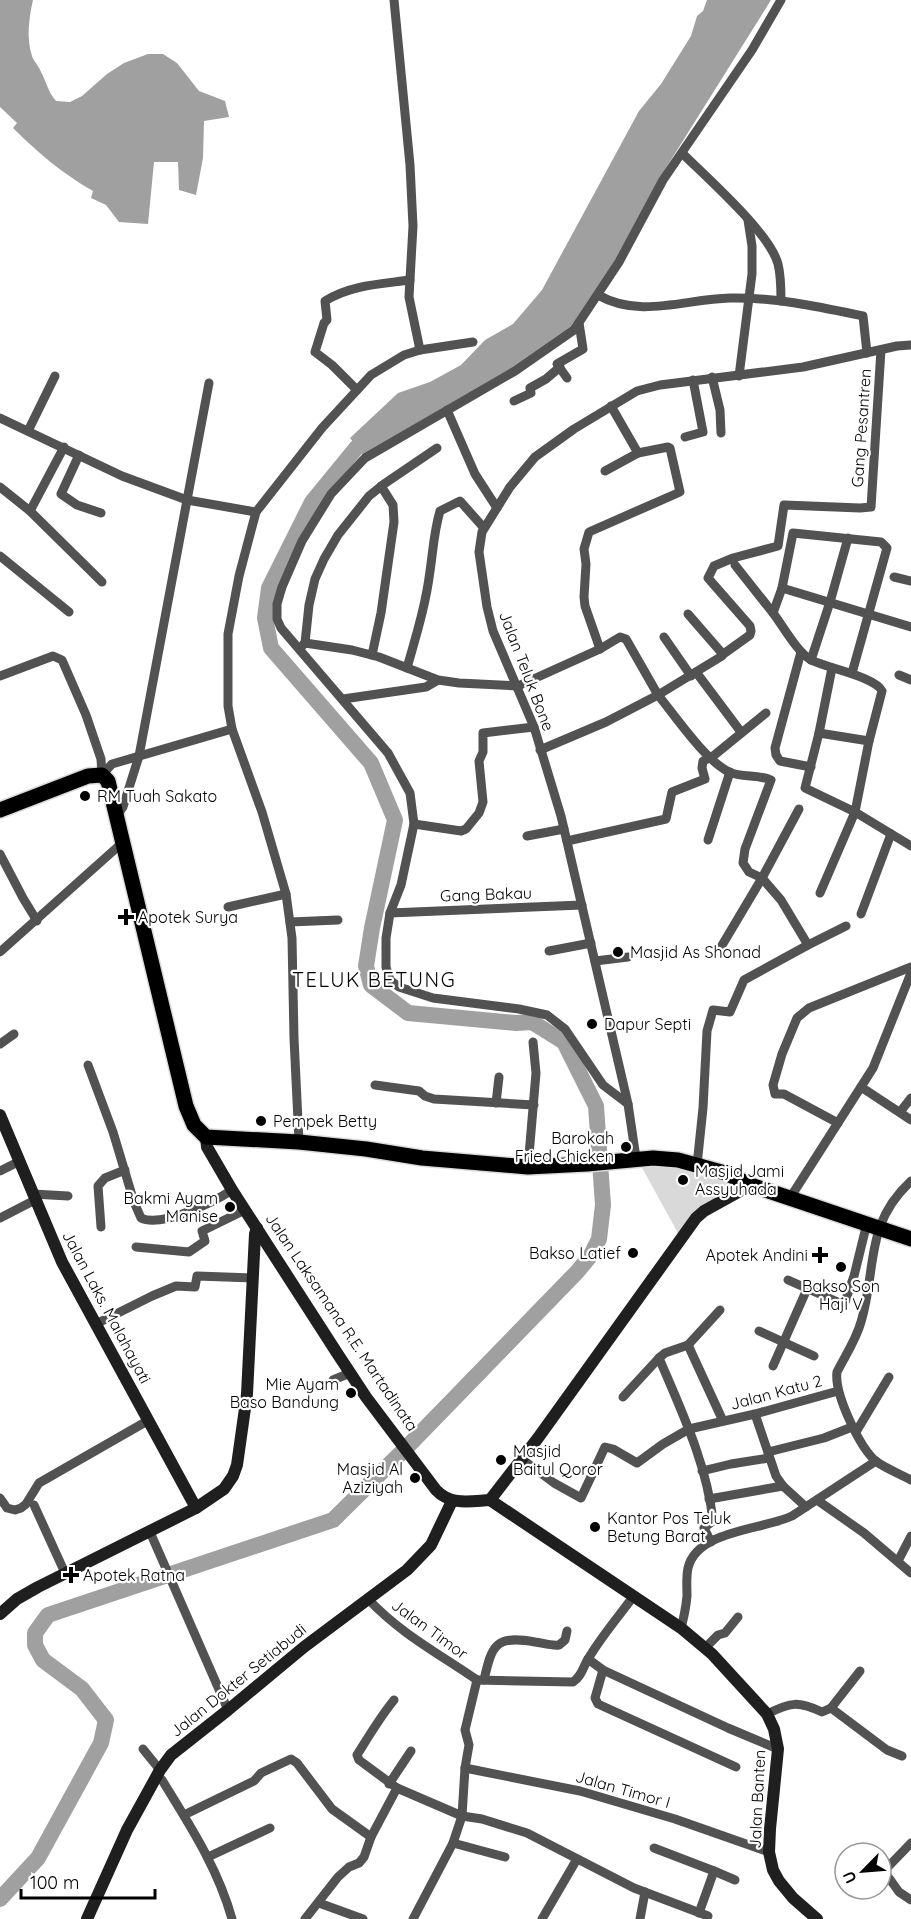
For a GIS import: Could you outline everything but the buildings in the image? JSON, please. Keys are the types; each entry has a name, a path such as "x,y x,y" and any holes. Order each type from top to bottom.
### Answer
{"main road":[{"path":"0,810 88,776 102,775"},
{"name":"Jalan Laksamana R.E. Martadinata","path":"102,775 108,781 186,1106 194,1125 206,1137"},
{"path":"206,1137 299,1142 422,1158 528,1167 652,1158 678,1160 724,1173 750,1185 911,1239"}],"street":[{"path":"394,0 410,165 413,226 409,297 420,350"},
{"path":"628,1104 603,1085 565,1029 547,1015 519,1009 433,998 399,987 390,980 386,967 386,938 390,913 401,885 414,824 410,793 392,759 302,646 281,628 277,619 277,604 302,541 331,494 365,458 515,371 568,336 579,323 619,262 663,180 752,50 781,0"},
{"path":"682,153 747,218 778,262 781,301"},
{"path":"739,376 752,274 752,246 747,218"},
{"path":"357,390 315,352 327,320 325,301 343,291 363,286 410,280"},
{"path":"598,295 612,303 626,306 669,306 729,298 781,301 863,316 867,353"},
{"path":"514,401 531,393 530,388 546,379 559,366 582,351 579,323"},
{"path":"299,1142 292,938 286,894 262,812 232,729 228,706 226,686 228,634 239,576 256,512 322,428 371,375 404,355 420,350 473,342"},
{"name":"Jalan Teluk Bone","path":"633,1159 628,1104 564,829 534,727 493,631 487,607 479,552 482,532 510,487 535,457 574,429 637,391 656,385 803,367 897,346 911,345"},
{"path":"546,349 567,378"},
{"name":"Gang Pesantren","path":"722,655 751,631 750,626 708,578 714,566 733,558 778,546 784,505 871,507 881,350"},
{"path":"28,431 55,376"},
{"path":"712,377 720,410 721,433"},
{"path":"685,437 703,432 693,380"},
{"path":"116,817 123,807 139,756 209,383"},
{"path":"611,406 638,453"},
{"path":"447,410 476,474 497,508"},
{"path":"0,418 122,476 187,500 256,512"},
{"path":"30,511 64,447"},
{"path":"600,649 584,597 586,564 584,549 590,532 680,492 668,447 638,453 605,471"},
{"path":"302,646 315,579 338,535 369,496 437,448"},
{"path":"79,455 61,494 77,505 101,513"},
{"path":"372,655 381,613 394,522 393,505 381,486"},
{"path":"0,487 30,511 102,582"},
{"path":"407,668 420,624 430,573 435,526 440,511 460,501 484,528"},
{"path":"772,613 782,588 794,533 881,542 887,548 852,673"},
{"path":"811,660 848,538"},
{"path":"0,556 69,612"},
{"path":"735,565 801,652 811,660 852,673 879,686 882,691 855,812 820,893"},
{"path":"894,577 911,581"},
{"path":"782,588 911,627"},
{"path":"540,750 606,722 658,695 722,655 688,614"},
{"path":"302,646 352,650 372,655 438,680 518,686 600,649 620,637 626,639 658,695 712,757 730,772 766,778 771,782 745,849 743,863 749,872 762,878 781,900 808,945"},
{"path":"664,637 741,732"},
{"path":"801,652 775,748 780,761 811,767"},
{"path":"0,676 46,658 53,657 62,660 86,715 101,759 102,775"},
{"path":"832,668 805,788 855,812 911,846"},
{"path":"899,675 911,680"},
{"path":"343,699 426,687 438,680"},
{"path":"567,841 666,819 672,792 705,779 703,761 712,757 766,713"},
{"path":"414,824 448,830 466,829 483,806 479,761 483,752 483,733 534,727"},
{"path":"102,775 112,765 232,729"},
{"path":"819,733 869,741"},
{"path":"708,840 730,772"},
{"path":"721,947 762,878 799,808"},
{"path":"527,836 564,829"},
{"path":"861,914 891,834"},
{"path":"0,952 122,843"},
{"path":"0,854 37,921"},
{"path":"228,908 286,894"},
{"name":"Gang Bakau","path":"390,913 582,905"},
{"path":"290,922 338,920"},
{"path":"697,1165 707,1031 713,1010 730,1012 744,980 846,926"},
{"path":"549,951 591,943"},
{"path":"595,961 628,957"},
{"path":"838,1123 784,1094 775,1094 773,1085 782,1054 797,1018 809,1008 911,968"},
{"path":"790,1198 873,1068 911,972"},
{"path":"0,1044 14,1034"},
{"path":"528,1167 536,1063 533,1041"},
{"path":"88,1065 141,1218 148,1222 192,1211 232,1190"},
{"path":"496,1103 499,1077"},
{"path":"375,1085 418,1091 429,1098 534,1105"},
{"path":"861,1087 911,1120"},
{"path":"900,1112 911,1098"},
{"name":"Jalan Laks. Malahayati","path":"0,1115 62,1262 196,1508"},
{"name":"Jalan Laksamana R.E. Martadinata","path":"206,1137 207,1148 232,1190 350,1374 438,1492 452,1501"},
{"path":"0,1171 20,1161"},
{"path":"101,1227 98,1186 105,1178 125,1170"},
{"path":"788,1280 840,1303 845,1302 872,1225 911,1181"},
{"path":"452,1501 490,1500 696,1218 704,1211 750,1185"},
{"path":"0,1218 34,1197 68,1196"},
{"path":"136,1247 189,1251 205,1241 202,1230 246,1210"},
{"name":"Jalan Katu 2","path":"872,1225 871,1264 865,1307 854,1339 837,1372 838,1391 854,1429 876,1461 911,1480"},
{"path":"0,1614 17,1599 196,1508 224,1490 237,1465 247,1394 257,1228"},
{"path":"96,1324 176,1286 195,1287 197,1276 253,1278"},
{"path":"773,1366 807,1288"},
{"path":"623,1397 659,1358 665,1353 688,1345 720,1310"},
{"path":"759,1331 814,1356"},
{"name":"Jalan Katu 2","path":"688,1345 723,1421"},
{"path":"659,1358 689,1429 702,1471 713,1521 704,1528 711,1542"},
{"path":"333,1380 350,1374"},
{"path":"702,1471 768,1455 854,1429 889,1377"},
{"name":"Jalan Katu 2","path":"522,1459 554,1483 581,1498 605,1447 637,1463 689,1429 838,1391"},
{"path":"755,1414 776,1476 783,1486 806,1507"},
{"path":"0,1498 7,1508 15,1510 21,1508 39,1483 149,1420"},
{"path":"681,1628 685,1614 688,1570 702,1546 734,1533 785,1520 876,1461"},
{"path":"709,1498 783,1486"},
{"name":"Jalan Banten","path":"490,1500 681,1628 705,1648 766,1714 774,1729 778,1749 769,1852 773,1870 793,1898 816,1919"},
{"path":"818,1500 864,1533 911,1573"},
{"name":"Jalan Dokter Setiabudi","path":"87,1919 127,1830 158,1773 171,1755 304,1647 407,1570 425,1553 452,1501"},
{"path":"34,1505 65,1573"},
{"path":"150,1532 228,1710"},
{"path":"898,1561 911,1536"},
{"path":"481,1680 573,1682 580,1676 588,1659 633,1597"},
{"name":"Jalan Timor","path":"368,1599 393,1624 428,1649 481,1680"},
{"path":"705,1648 718,1635 725,1633 738,1617"},
{"path":"413,1919 453,1843 462,1816 469,1745 465,1730 492,1653 499,1642 510,1639 559,1646 565,1640 567,1631"},
{"path":"588,1659 603,1670 778,1749"},
{"path":"603,1670 595,1698 598,1704 736,1767"},
{"path":"766,1714 795,1704 808,1705 822,1712 831,1708 860,1671"},
{"path":"394,1700 374,1725 357,1755 359,1760 393,1786 462,1816 543,1839 645,1892 704,1915 714,1871"},
{"path":"831,1708 887,1750 902,1756"},
{"path":"143,1749 208,1857 232,1919"},
{"path":"305,1919 338,1877 364,1857 393,1786 411,1751"},
{"path":"184,1815 291,1759 297,1763 333,1809 371,1837"},
{"name":"Jalan Timor I","path":"465,1768 580,1791 675,1819 769,1852"},
{"path":"208,1857 270,1828"},
{"path":"453,1843 505,1857"},
{"path":"911,1843 884,1870 899,1892 911,1900"},
{"path":"654,1848 735,1880"},
{"path":"542,1919 577,1858"},
{"path":"640,1919 645,1892"},
{"path":"319,1903 363,1919"}],"shaded area":[{"path":"0,0 33,0 29,28 30,49 56,101 70,102 82,96 107,74 124,63 148,54 163,54 177,63 199,91 225,101 229,117 204,121 203,158 196,195 179,190 178,162 154,162 148,224 119,222 106,205 91,198 93,191 31,146 13,128 17,123 0,107"},
{"path":"707,0 771,0 664,171 646,209 573,331 539,354 364,456 350,438 398,393 430,382 461,365 485,340 513,324 542,290 639,111 661,84 691,36 697,16 703,11"},
{"path":"652,1161 742,1182 679,1235 640,1164"}],"waterway":[{"path":"0,1899 38,1858 101,1743 106,1720 82,1689 43,1660 35,1645 35,1633 48,1615 333,1520 577,1272 591,1255 599,1239 603,1205 596,1106 564,1042 532,1022 516,1023 408,1013 371,985 366,966 395,820 371,763 271,648 265,618 269,588 312,502 357,447"}],"place":[{"name":"RM Tuah Sakato","path":"85,796"},
{"name":"Apotek Surya","path":"126,917"},
{"name":"Masjid As Shonad","path":"618,952"},
{"name":"Dapur Septi","path":"592,1024"},
{"name":"Pempek Betty","path":"261,1121"},
{"name":"Barokah Fried Chicken","path":"626,1147"},
{"name":"Masjid Jami Assyuhada","path":"683,1180"},
{"name":"Bakmi Ayam Manise","path":"230,1207"},
{"name":"Bakso Latief","path":"633,1253"},
{"name":"Apotek Andini","path":"820,1255"},
{"name":"Bakso Son Haji V","path":"841,1267"},
{"name":"Mie Ayam Baso Bandung","path":"351,1393"},
{"name":"Masjid Baitul Qoror","path":"501,1460"},
{"name":"Masjid Al Aziziyah","path":"415,1478"},
{"name":"Kantor Pos Teluk Betung Barat","path":"595,1527"},
{"name":"Apotek Ratna","path":"71,1575"}],"district":[{"name":"TELUK BETUNG","path":"374,980"}]}
